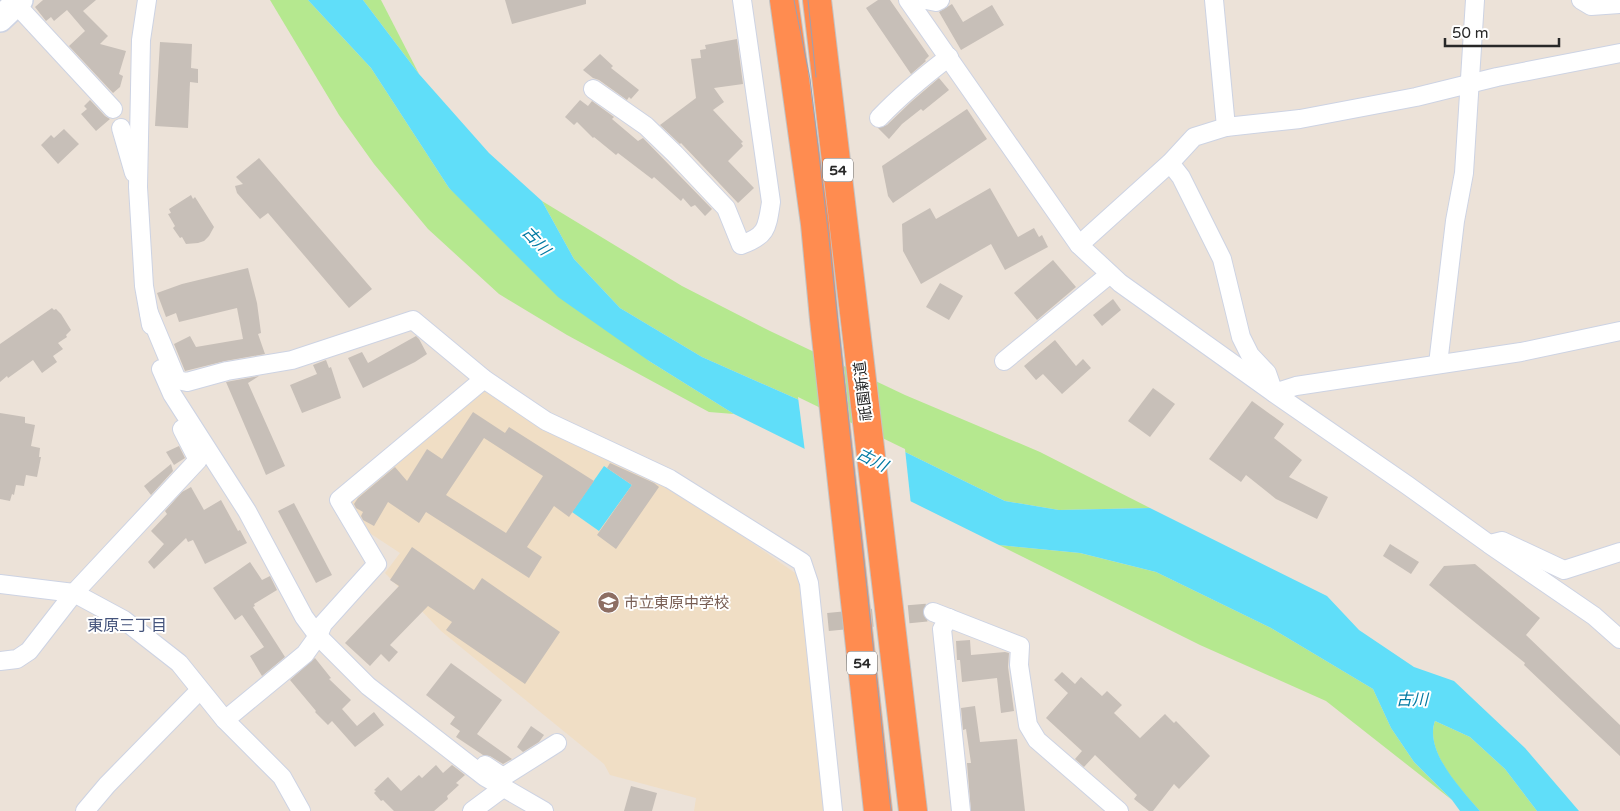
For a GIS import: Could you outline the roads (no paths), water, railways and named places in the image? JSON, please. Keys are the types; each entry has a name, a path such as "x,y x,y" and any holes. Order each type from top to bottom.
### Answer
{"highway":[{"name":"祇園新道","path":"784,0 815,224 878,811"},
{"name":"祇園新道","path":"817,0 913,811"}],"street":[{"path":"148,0 141,40 138,187 144,286 157,361 172,394 247,511 304,617 318,636 368,686 476,769 503,788 544,811"},
{"path":"593,89 646,126 675,154 726,208 741,245 756,240 768,226 771,202 742,0"},
{"path":"908,0 1079,245 1120,284 1274,394 1594,616 1620,639"},
{"path":"926,0 936,2 940,0"},
{"path":"1214,0 1226,128"},
{"path":"1438,364 1455,221 1464,173 1475,0"},
{"path":"1581,0 1592,6 1620,4"},
{"path":"12,6 113,109"},
{"path":"1079,245 1170,163 1194,137 1226,128 1300,119 1416,97 1470,83 1620,53"},
{"path":"879,118 896,100 949,58"},
{"path":"121,128 138,187"},
{"path":"1170,163 1180,177 1222,260 1241,337 1250,355 1267,373 1274,394"},
{"path":"1004,361 1110,274"},
{"path":"149,313 177,380 187,382 226,371 292,360 413,320 484,379 546,421 670,479 802,562 821,623 833,811"},
{"path":"1274,394 1296,386 1520,352 1620,331"},
{"path":"225,720 305,654 318,636 323,624 377,564 339,500 484,379"},
{"path":"0,661 17,659 29,651 74,593 198,460 177,418 172,394"},
{"path":"1489,544 1502,541 1564,570 1620,552"},
{"path":"0,584 74,593 124,620 179,663 225,720 282,778 301,811"},
{"path":"961,811 941,615 1020,646 1020,664 1028,725 1036,740 1119,811"},
{"path":"85,811 107,785 200,690"},
{"path":"476,769 481,763 503,777 557,743"},
{"path":"472,811 503,788"}],"water":[{"name":"古川","path":"308,0 363,0 419,74 489,153 542,201 574,259 620,308 702,357 797,399 1005,501 1059,510 1150,508 1327,596 1359,630 1414,667 1454,681 1525,748 1579,811 1537,811 1505,769 1470,737 1435,721 1433,733 1440,757 1455,781 1480,811 1460,811 1452,800 1414,762 1391,728 1373,689 1271,628 1156,572 1080,553 999,545 734,414 649,361 558,297 449,188 371,68"},
{"path":"604,466 632,485 599,531 572,512"}],"tunnel":[{"path":"828,622 933,612"}],"tram line":[{"path":"794,0 810,79 891,811"},
{"path":"808,0 816,77"}],"place":[{"name":"市立東原中学校","path":"608,603"}],"district":[{"name":"東原三丁目","path":"127,626"}]}
